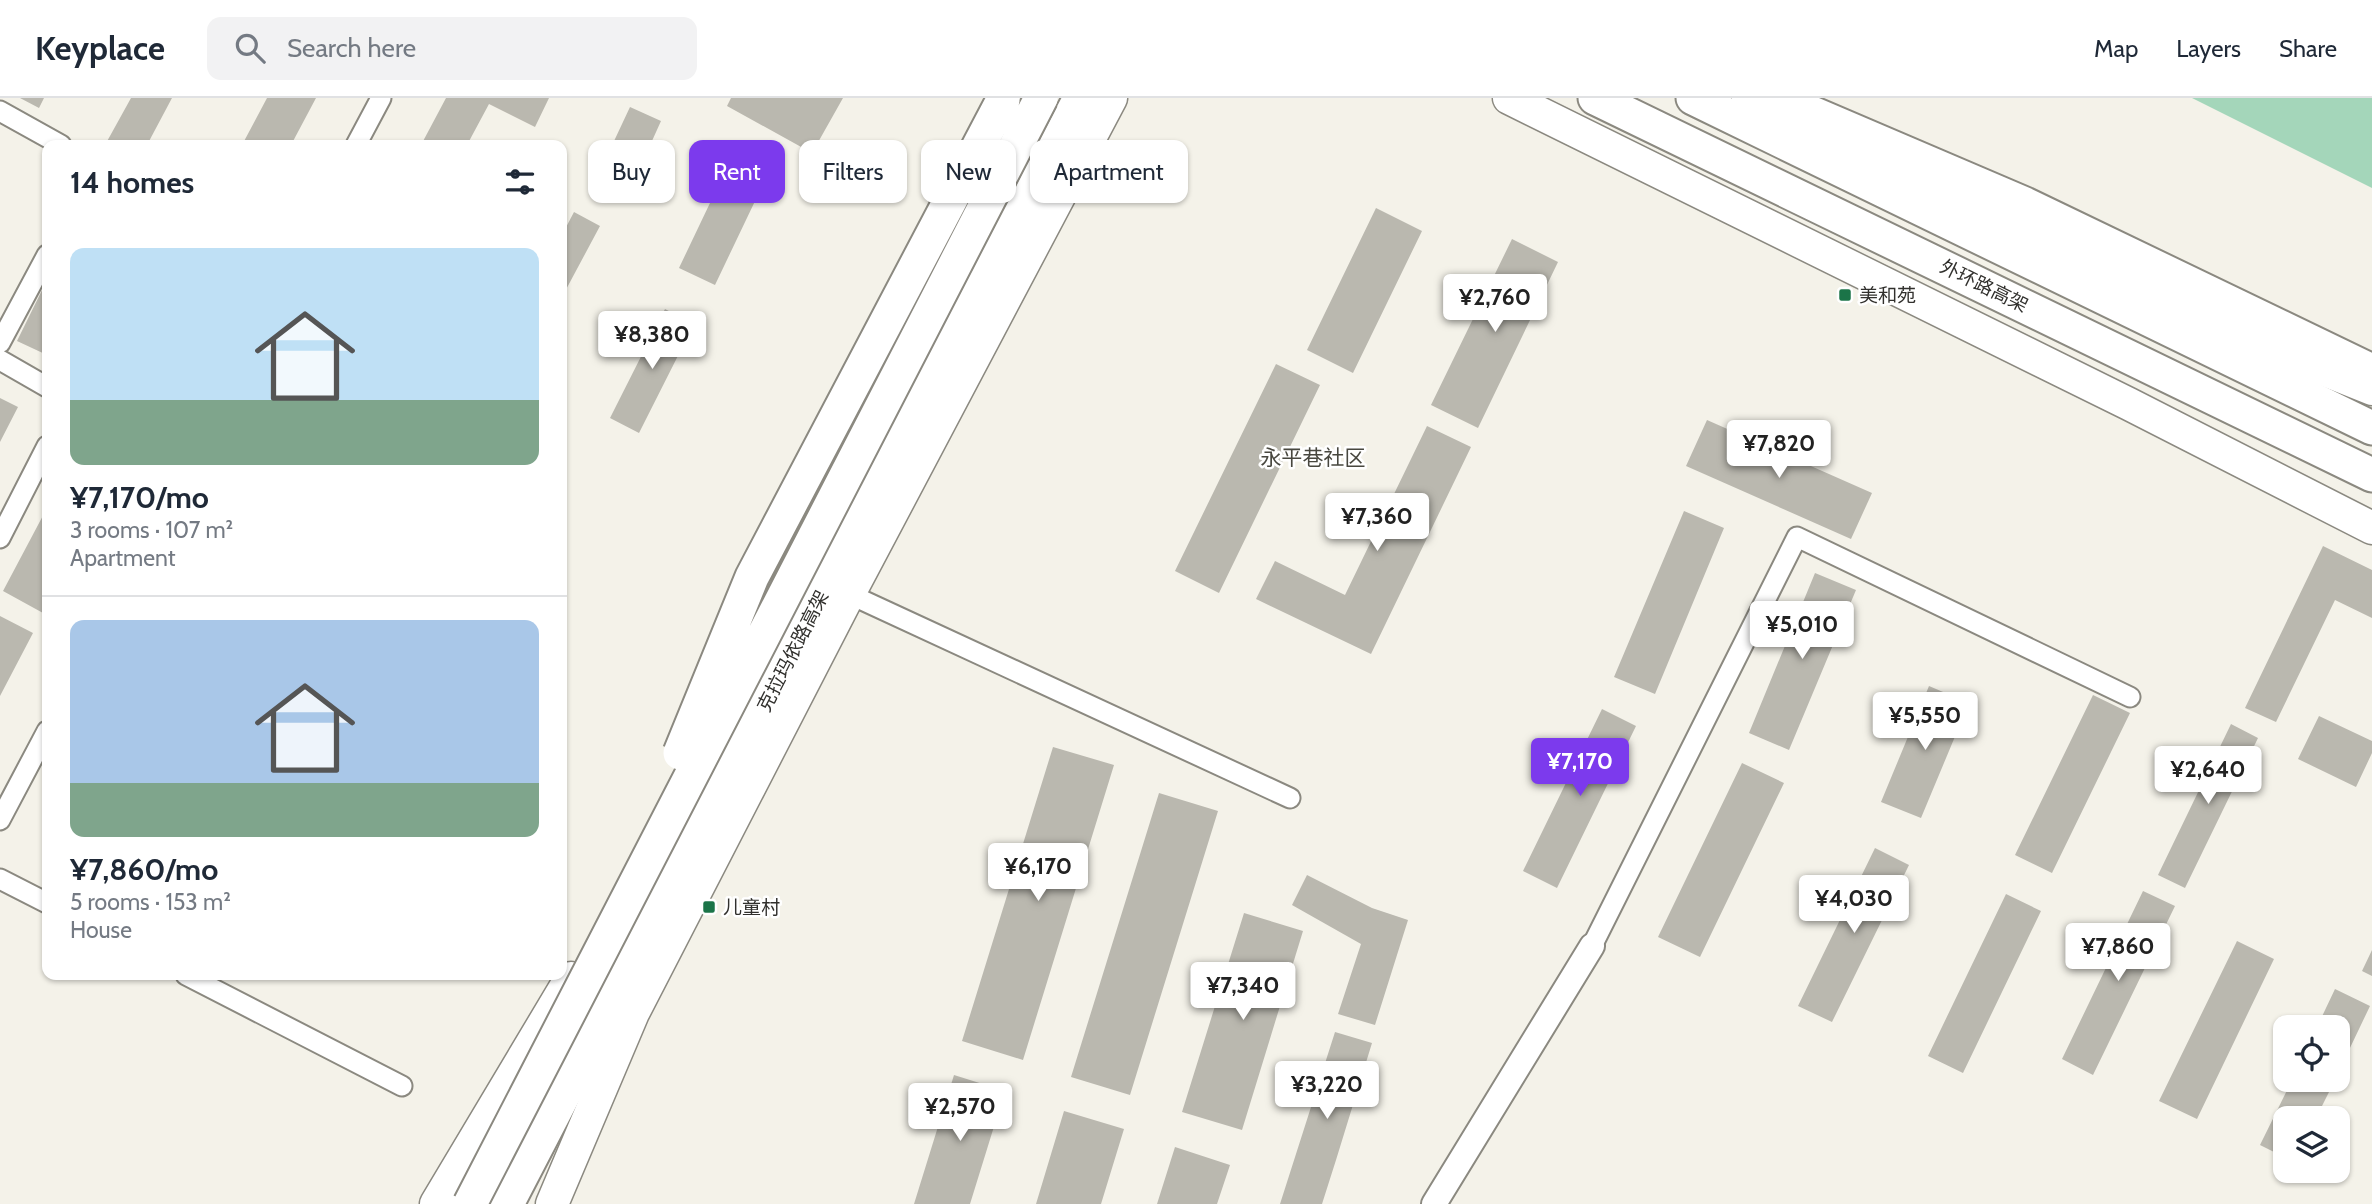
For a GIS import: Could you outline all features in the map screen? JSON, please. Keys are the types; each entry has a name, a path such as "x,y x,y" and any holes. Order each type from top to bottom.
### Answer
{"highway":[{"path":"560,1027 685,741 751,577 1004,98"},
{"name":"克拉玛依路高架","path":"448,1203 560,1027 1041,98"},
{"name":"克拉玛依路高架","path":"507,1204 1080,98"},
{"name":"外环路高架","path":"1595,98 2372,475"},
{"path":"1693,98 2372,428"},
{"path":"1777,98 2025,204 2372,371"}],"main road":[{"path":"448,1203 615,904 1036,98"},
{"path":"552,1204 633,1013 849,594 1111,98"},
{"path":"1509,98 2129,404 2372,528"},
{"path":"1748,98 2312,365 2372,388"},
{"path":"448,1203 461,1198 489,1204"}],"street":[{"path":"359,140 381,98"},
{"path":"0,111 52,140"},
{"path":"0,343 42,264"},
{"path":"0,360 42,384"},
{"path":"0,538 42,456"},
{"path":"1434,1204 1592,946 1797,537 2130,697"},
{"path":"849,594 1290,798"},
{"path":"0,820 42,740"},
{"path":"0,879 42,900"},
{"path":"196,980 402,1086"}],"green space":[{"path":"2192,98 2372,98 2372,188"}],"building":[{"path":"20,98 44,98 39,108"},
{"path":"131,98 172,98 150,140 108,140"},
{"path":"267,98 316,98 294,140 245,140"},
{"path":"446,98 549,98 535,127 489,104 470,140 424,140"},
{"path":"731,98 843,98 819,140 799,140 799,146 727,106"},
{"path":"630,107 661,121 652,140 615,140"},
{"path":"710,203 754,203 715,285 679,268"},
{"path":"1376,208 1422,231 1353,373 1307,350"},
{"path":"574,212 600,226 567,288 567,225"},
{"path":"1512,239 1558,262 1478,428 1431,405"},
{"path":"42,290 42,353 17,341"},
{"path":"665,309 694,324 639,433 610,418"},
{"path":"1276,364 1320,385 1219,593 1175,571"},
{"path":"0,398 18,407 0,442"},
{"path":"1707,420 1872,493 1851,539 1686,466"},
{"path":"1427,426 1471,447 1371,654 1256,599 1275,561 1345,595"},
{"path":"1684,511 1724,528 1655,694 1614,677"},
{"path":"42,517 42,612 3,591"},
{"path":"2323,546 2372,570 2372,618 2335,600 2276,722 2245,708"},
{"path":"1815,573 1856,590 1789,750 1749,733"},
{"path":"0,616 33,633 0,696"},
{"path":"1929,686 1969,703 1921,818 1881,802"},
{"path":"2093,695 2130,713 2052,873 2015,855"},
{"path":"1602,709 1636,726 1557,888 1523,871"},
{"path":"2319,716 2372,741 2372,753 2356,787 2298,759"},
{"path":"2231,724 2258,738 2185,888 2158,875"},
{"path":"1053,747 1114,765 1023,1060 962,1041"},
{"path":"1742,763 1784,783 1700,957 1658,937"},
{"path":"1159,793 1218,811 1130,1095 1071,1077"},
{"path":"1875,848 1909,865 1832,1022 1798,1006"},
{"path":"1307,875 1372,908 1408,920 1375,1025 1338,1014 1361,944 1292,905"},
{"path":"2143,891 2175,906 2093,1075 2062,1059"},
{"path":"2006,894 2041,911 1963,1073 1928,1056"},
{"path":"1244,913 1303,931 1242,1130 1182,1112"},
{"path":"2237,941 2274,959 2197,1119 2159,1101"},
{"path":"2372,950 2372,976 2362,971"},
{"path":"2335,989 2370,1006 2350,1048 2350,1015 2323,1015"},
{"path":"1335,1032 1372,1043 1322,1204 1280,1204"},
{"path":"954,1075 1005,1091 970,1204 914,1204"},
{"path":"2286,1092 2329,1092 2322,1106 2279,1106"},
{"path":"1064,1111 1124,1129 1101,1204 1036,1204"},
{"path":"2273,1119 2273,1152 2260,1145"},
{"path":"1175,1147 1230,1165 1217,1204 1157,1204"}],"place":[{"name":"美和苑","path":"1845,295"},
{"name":"儿童村","path":"709,907"}],"district":[{"name":"永平巷社区","path":"1313,457"}]}
